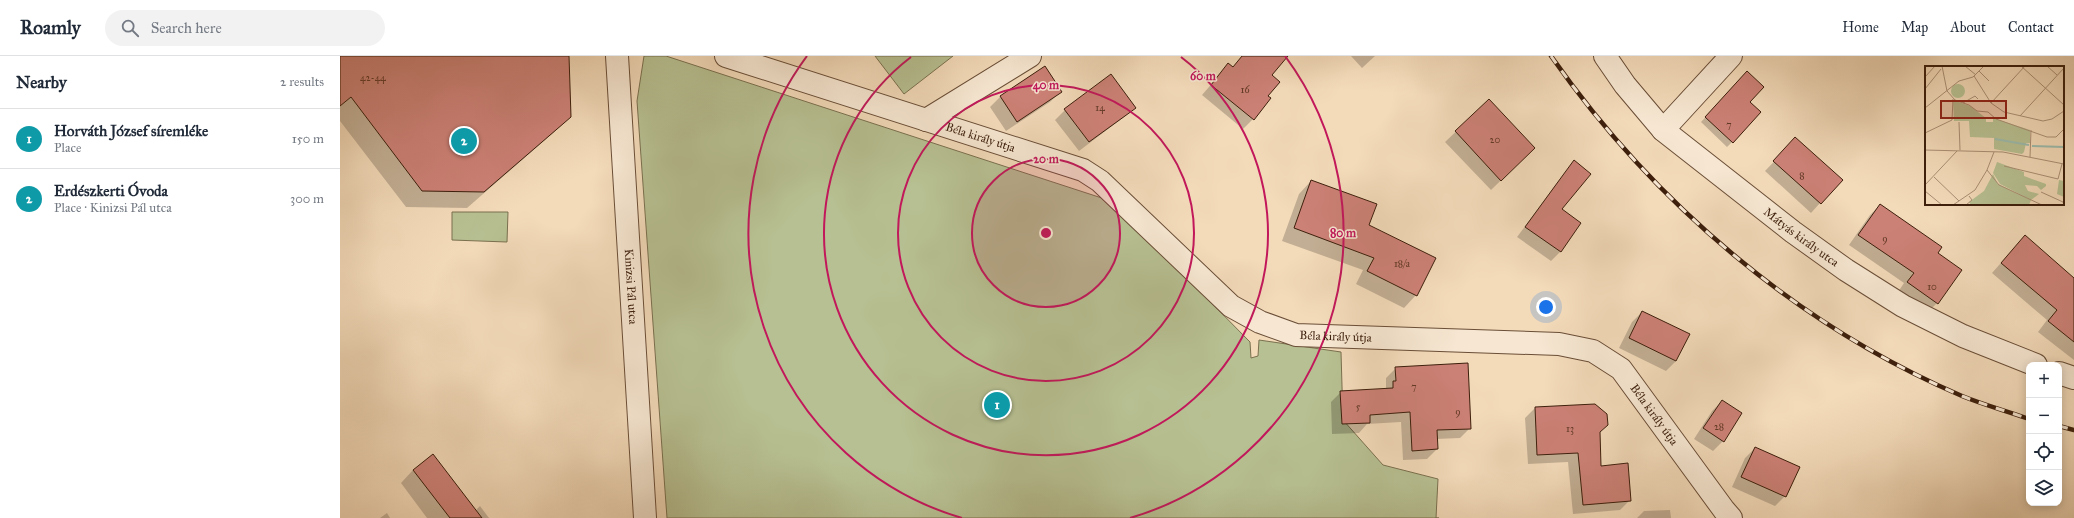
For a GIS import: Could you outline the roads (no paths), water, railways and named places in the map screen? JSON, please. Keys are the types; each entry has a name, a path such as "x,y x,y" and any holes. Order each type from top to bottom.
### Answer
{"street":[{"name":"Kinizsi Pál utca","path":"617,56 645,518"},
{"name":"Béla király útja","path":"726,56 1083,170 1100,181 1231,306 1260,322 1296,335 1559,344 1593,351 1621,369 1731,518"},
{"name":"Béla király útja","path":"926,120 1030,56"},
{"name":"Mátyás király utca","path":"1605,56 1625,85 1662,130 1793,232 1846,270 1903,306 1963,336 2028,362"},
{"path":"1662,130 1731,56"},
{"path":"2062,374 2074,378"}],"railway":[{"path":"1551,56 1591,110 1635,161 1683,209 1733,254 1787,296 1843,334 1901,367 1962,396 2026,418"},
{"path":"2062,427 2074,430"}],"place":[{"name":"Erdészkerti Óvoda","path":"464,141"},
{"name":"Horváth József síremléke","path":"997,405"}]}
